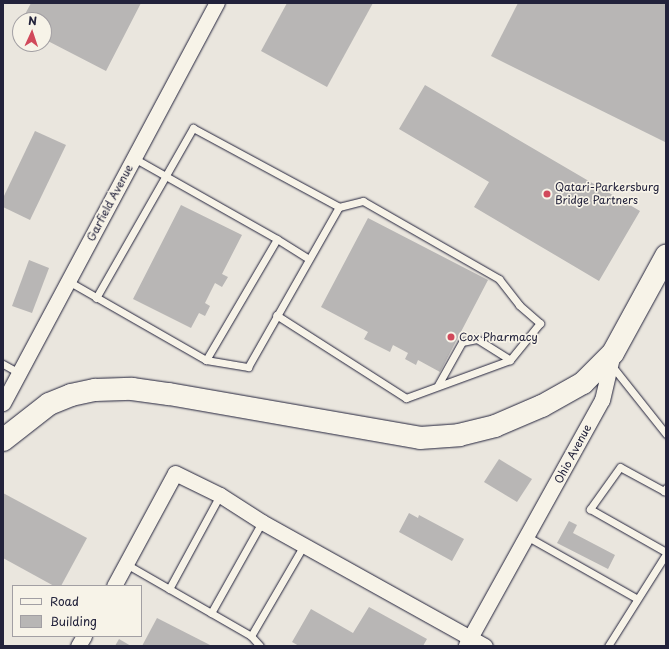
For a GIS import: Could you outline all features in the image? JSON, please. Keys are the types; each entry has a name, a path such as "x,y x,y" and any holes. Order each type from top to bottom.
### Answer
{"main road":[{"name":"Ohio Avenue","path":"612,359 666,256"},
{"path":"3,440 49,404 66,397 94,390 132,389 420,438 460,435 495,426 542,406 583,383 612,359"}],"street":[{"name":"Garfield Avenue","path":"3,403 217,3"},
{"name":"Ohio Avenue","path":"468,642 528,537 602,400 612,359"},
{"path":"115,585 175,473 220,495 262,522 304,545 468,642 485,646"},
{"path":"78,646 83,637"}],"lane":[{"path":"96,298 193,128 339,207 363,201 499,279 519,305 540,323 510,360 406,398 276,315"},
{"path":"134,158 308,258"},
{"path":"68,281 206,360 248,367 308,258 339,207"},
{"path":"206,360 277,239"},
{"path":"438,386 462,342 477,339 510,360"},
{"path":"612,359 666,434"},
{"path":"3,364 19,373"},
{"path":"608,646 636,598 666,553 590,509 620,467 664,491 666,488"},
{"path":"169,589 220,495"},
{"path":"211,613 262,522"},
{"path":"528,537 636,598"},
{"path":"252,636 304,545"},
{"path":"126,564 252,636 260,646"}],"building":[{"path":"31,3 141,3 106,71 52,43 52,12 26,12"},
{"path":"287,3 373,3 327,87 261,51"},
{"path":"518,3 666,4 665,142 491,56"},
{"name":"Qatari-Parkersburg Bridge Partners","path":"425,85 640,211 599,281 474,207 489,182 399,129"},
{"path":"35,131 66,145 30,220 3,207 3,198"},
{"path":"181,205 242,235 222,274 228,277 222,287 215,283 205,303 210,306 205,316 199,313 191,328 133,299"},
{"path":"368,218 488,280 440,372 418,360 416,365 405,359 408,353 393,345 390,352 364,339 368,332 321,307"},
{"path":"29,260 49,268 32,313 12,306"},
{"path":"499,459 532,479 517,502 484,482"},
{"path":"3,493 87,538 62,585 52,585 3,558"},
{"path":"409,513 418,518 419,515 464,539 452,561 399,532"},
{"path":"569,521 577,525 573,533 615,555 608,569 557,543"},
{"path":"369,607 427,639 423,646 299,646 292,642 311,609 353,633"},
{"path":"157,618 212,646 142,646"},
{"path":"119,639 131,646 115,646"}],"place":[{"name":"Qatari-Parkersburg Bridge Partners","path":"547,194"},
{"name":"Cox Pharmacy","path":"451,337"}]}
